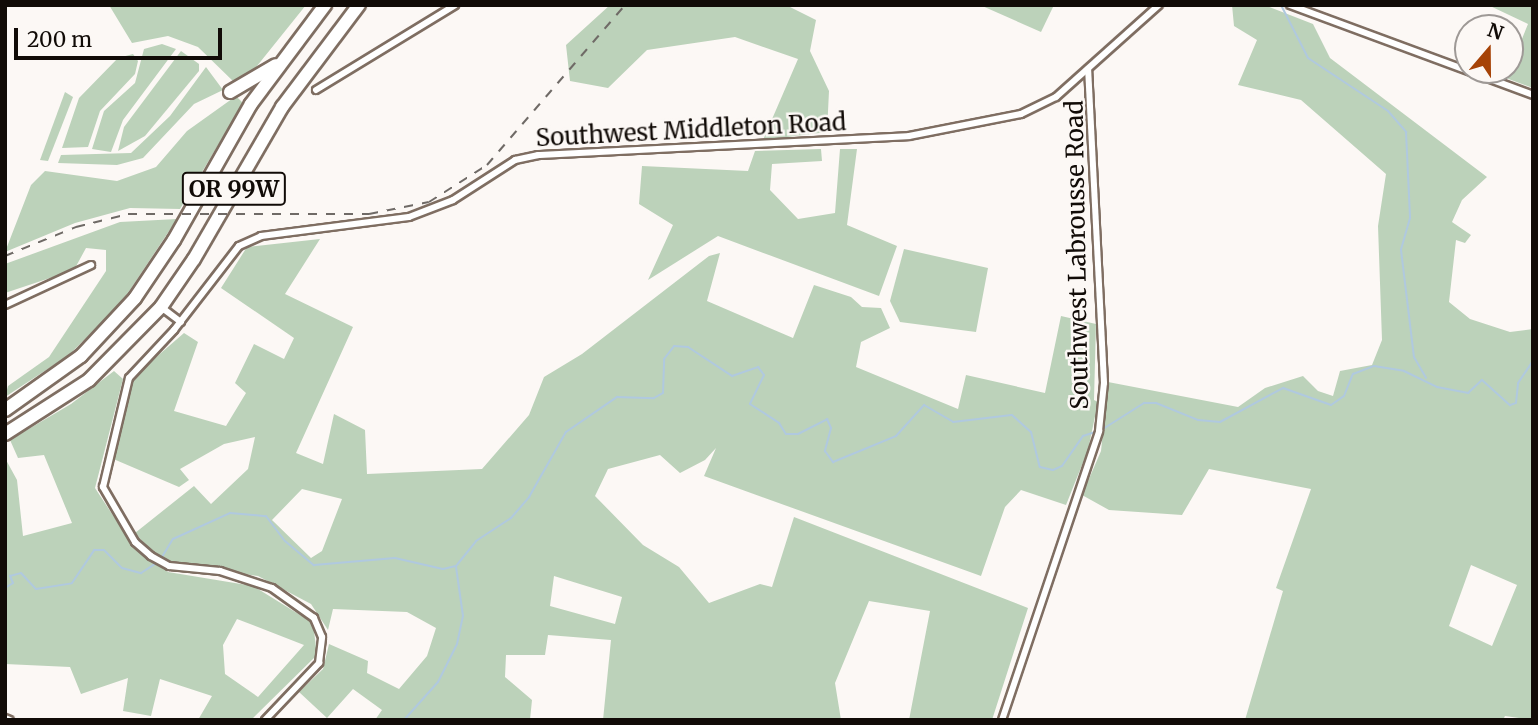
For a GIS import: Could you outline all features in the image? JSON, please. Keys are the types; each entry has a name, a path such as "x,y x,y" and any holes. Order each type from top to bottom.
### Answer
{"highway":[{"name":"OR 99W","path":"5,410 68,367 135,298 280,63 325,5"},
{"name":"OR 99W","path":"5,434 89,380 161,307 194,260 282,107 359,5"},
{"path":"230,92 280,63"}],"street":[{"path":"316,90 455,5"},
{"name":"Southwest Middleton Road","path":"265,720 319,663 322,637 314,618 272,588 220,571 182,568 143,551 108,500 103,488 105,466 129,378 181,322 231,254 249,240 409,218 453,200 515,160 937,133 1041,107 1159,5"},
{"path":"1290,5 1533,95"},
{"name":"Southwest Labrousse Road","path":"1002,720 1094,447 1100,418 1104,383 1092,81 1088,69"},
{"path":"5,305 92,265"},
{"path":"161,307 181,322"}],"green space":[{"path":"109,5 306,5 253,71 236,84 198,47 168,36 132,43"},
{"path":"610,5 786,5 816,20 810,51 829,91 827,132 763,140 798,59 735,37 647,50 608,88 570,81 566,45"},
{"path":"980,5 1054,5 1041,32"},
{"path":"1232,5 1264,5 1313,24 1330,58 1487,177 1462,200 1452,222 1471,235 1465,243 1456,240 1449,302 1470,319 1510,332 1533,329 1533,720 1505,716 1503,720 1245,720 1283,591 1276,588 1311,489 1209,469 1182,515 1109,510 1082,495 1101,451 1108,382 1238,407 1265,388 1303,376 1318,391 1333,396 1340,371 1372,365 1382,340 1378,226 1386,174 1301,100 1238,85 1257,40 1234,26","holes":["1471,565 1517,585 1492,646 1449,626"]},
{"path":"1488,5 1533,5 1533,88 1522,84 1524,34 1528,24 1524,22 1524,14 1507,14"},
{"path":"162,44 176,49 123,120 111,152 92,149 104,111 135,83 144,49"},
{"path":"181,51 199,64 199,71 145,136 118,151 124,127"},
{"path":"133,54 138,61 135,74 100,111 88,147 62,148 79,98 118,58"},
{"path":"206,67 223,90 194,104 143,158 117,165 58,163 61,155 131,153 170,116"},
{"path":"65,92 73,97 48,161 40,160"},
{"path":"236,96 243,103 180,209 130,208 75,223 5,252 31,185 45,171 117,181 156,167 187,131"},
{"path":"821,149 822,161 772,164 770,190 798,219 835,213 840,149 857,149 847,225 897,246 879,296 718,236 648,280 673,225 639,204 642,166 748,171 755,151"},
{"path":"177,219 126,296 99,325 69,355 5,397 8,386 49,357 106,271 106,250 86,248 74,270 5,293 5,264 120,222"},
{"path":"320,239 285,294 353,327 296,453 323,464 334,414 365,430 367,474 482,469 529,415 544,377 582,354 709,256 720,253 707,301 793,338 814,285 851,297 862,307 881,308 890,328 861,342 856,367 958,409 966,375 1045,393 1061,316 1096,324 1094,400 1098,402 1088,450 1066,505 1021,490 1005,507 981,576 704,476 716,448 705,460 680,473 660,455 608,469 595,496 643,545 679,567 709,603 760,584 772,587 794,517 1028,608 992,720 909,720 930,611 869,601 835,683 841,720 603,720 611,640 548,635 545,655 506,655 505,677 532,700 530,720 375,720 382,710 353,689 327,718 299,692 323,669 329,644 368,661 367,673 399,689 427,656 436,628 407,612 333,609 328,630 311,604 258,576 169,563 150,550 135,533 194,486 211,504 248,469 255,437 224,444 180,469 189,480 179,487 111,458 131,379 184,333 198,342 174,411 226,426 246,393 235,383 254,344 284,359 294,338 221,288 247,247","holes":["302,489 342,499 322,551 311,558 272,520","554,576 622,597 615,624 550,606"]},
{"path":"904,249 988,268 976,332 900,322 890,301"},
{"path":"114,371 123,379 95,488 135,549 168,572 253,586 313,623 317,655 251,720 198,720 212,696 160,679 151,716 123,711 128,678 81,694 70,667 5,664 5,458 17,480 23,536 72,523 44,455 18,458 10,440 71,404","holes":["237,619 304,645 258,697 225,674 223,645"]}],"waterway":[{"path":"1281,5 1308,58 1388,111 1406,132 1410,218 1401,250 1414,357 1426,378"},
{"path":"162,557 173,539 230,513 266,516 285,541 314,565 395,558 443,569 456,566 476,541 511,518 529,497 566,432 617,397 654,398 663,393 664,359 674,346 688,347 732,376 758,367 764,375 750,404 779,423 786,434 798,434 827,419 831,428 825,451 833,462 896,436 924,405 953,422 1012,415 1031,432 1040,467 1053,470 1062,466 1083,436 1098,431"},
{"path":"1103,429 1144,403 1156,403 1198,420 1220,422 1283,388 1331,405 1344,396 1353,374 1374,366 1404,371 1437,387 1468,393 1482,380 1510,405 1516,403 1518,383 1533,361"},
{"path":"5,588 13,583 10,576 21,573 36,589 72,583 94,550 104,550 122,568 141,573 158,562"},
{"path":"404,720 438,682 457,644 463,616 456,567"}],"railway":[{"path":"5,256 76,227 128,214 369,214 429,202 487,165 625,5"}]}
